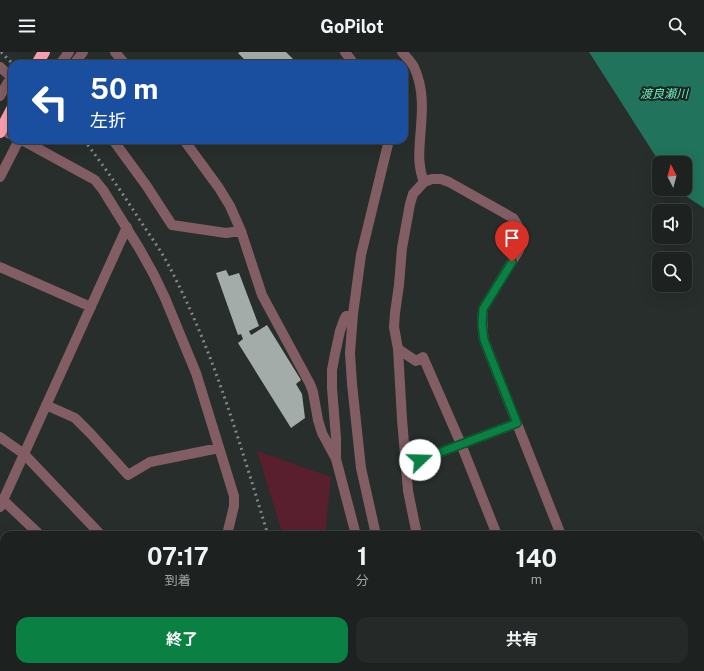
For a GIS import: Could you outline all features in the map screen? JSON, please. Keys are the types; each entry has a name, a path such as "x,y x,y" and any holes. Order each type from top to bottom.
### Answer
{"highway":[{"path":"0,130 8,116"}],"street":[{"path":"63,60 70,52"},
{"path":"115,52 122,60"},
{"path":"344,52 351,60"},
{"path":"402,52 413,66 419,81 422,97 422,123 418,159 424,182"},
{"path":"0,67 8,74"},
{"path":"0,96 8,82"},
{"path":"0,177 17,144"},
{"path":"29,144 95,180 127,227 153,273 196,373 234,496 234,506 228,531"},
{"path":"116,144 146,185 172,225 226,233 241,231"},
{"path":"187,144 220,188 230,206 241,231 262,295 310,384 322,433 336,459 355,531"},
{"path":"375,531 361,468 353,399 350,353 353,314 361,255 388,144"},
{"path":"416,531 408,491 398,349 394,328 402,248 413,194 424,182 432,178 441,178 513,218 518,226 521,242 519,250 483,309 482,329 484,340 559,531"},
{"path":"35,531 1,504 127,227"},
{"path":"0,267 91,307"},
{"path":"336,459 332,370 337,342 344,320 346,316 353,314"},
{"path":"398,349 416,361 423,357 461,444 495,531"},
{"path":"46,405 75,418 128,474 150,462 219,448"},
{"path":"406,464 517,423"},
{"path":"0,437 24,454 97,531"}],"shaded area":[{"path":"257,451 331,477 325,531 282,531"}],"water":[{"name":"渡良瀬川","path":"589,52 704,52 704,208 686,196 692,196 692,156 656,156"}],"building":[{"path":"286,52 294,60 245,60 238,53"},
{"path":"226,270 229,276 239,273 259,326 249,331 251,335 267,325 301,380 296,384 302,394 305,418 291,428 238,343 243,339 241,334 238,335 216,273"}],"railway":[{"path":"1,52 9,60"},
{"path":"87,144 160,250 186,300 200,332 225,399 267,531"}],"route":[{"path":"420,460 517,423 484,340 482,325 483,309 512,262"}]}
